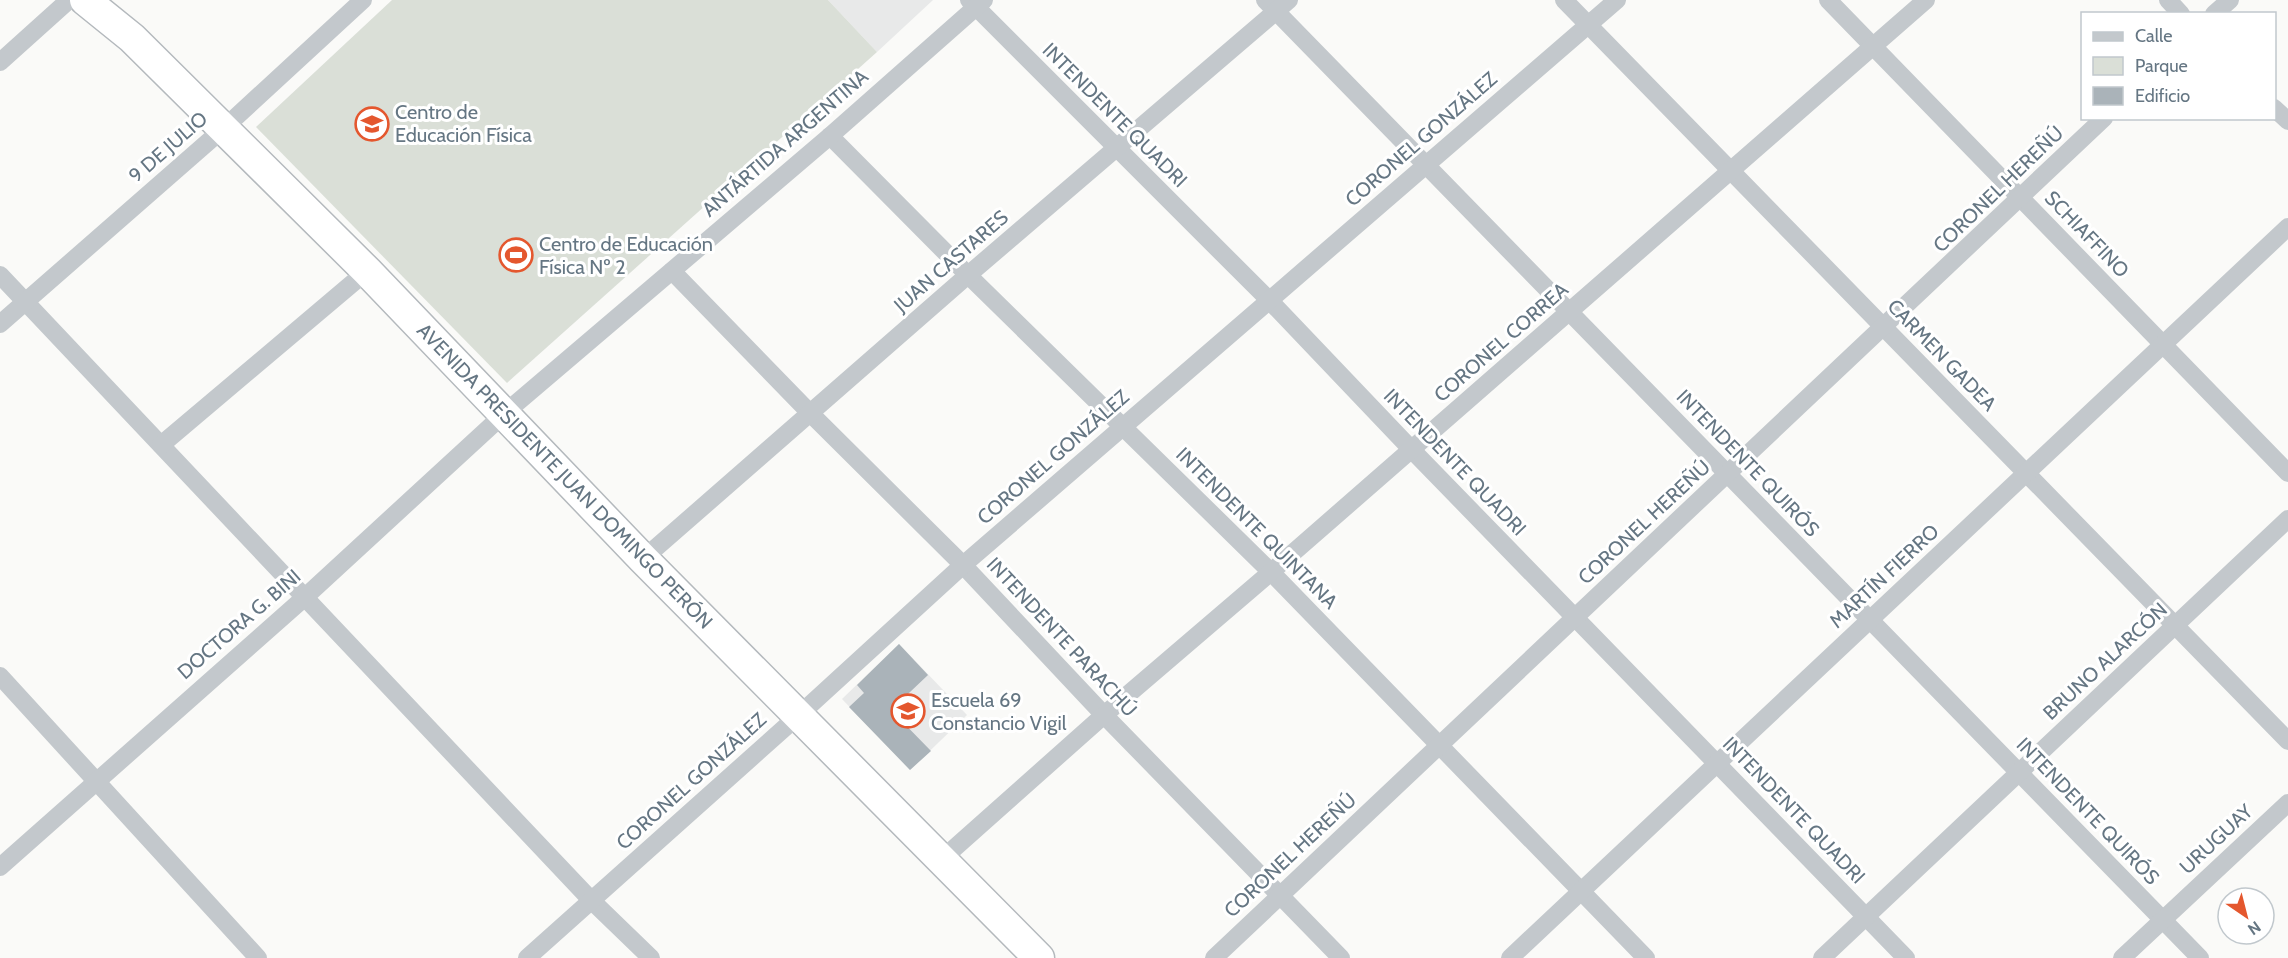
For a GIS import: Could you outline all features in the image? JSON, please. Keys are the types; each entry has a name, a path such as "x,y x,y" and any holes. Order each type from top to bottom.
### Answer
{"highway":[{"name":"AVENIDA PRESIDENTE JUAN DOMINGO PERÓN","path":"85,0 132,38 367,271 643,559 1039,958"},
{"path":"102,0 132,38"}],"street":[{"path":"0,62 69,0"},
{"name":"9 DE JULIO","path":"0,324 224,128 363,0"},
{"name":"CARMEN GADEA","path":"1564,0 2288,741"},
{"name":"CORONEL GONZÁLEZ","path":"527,958 963,565 1617,0"},
{"name":"SCHIAFFINO","path":"1828,0 2288,473"},
{"name":"CORONEL CORREA","path":"941,860 1104,715 1926,0"},
{"path":"2168,0 2179,12"},
{"path":"2216,12 2230,0"},
{"name":"ANTÁRTIDA ARGENTINA","path":"505,413 830,136 976,2"},
{"name":"INTENDENTE QUADRI","path":"976,2 1117,150 1269,300 1411,450 1906,958"},
{"name":"JUAN CASTARES","path":"643,559 968,275 1117,150 1277,4"},
{"name":"INTENDENTE QUIRÓS","path":"1277,4 1425,164 2200,958"},
{"path":"2276,110 2288,121"},
{"name":"CORONEL HEREÑÚ","path":"1214,958 2102,120"},
{"name":"INTENDENTE QUINTANA","path":"830,136 968,275 1271,572 1646,958"},
{"name":"MARTÍN FIERRO","path":"1510,958 2288,227"},
{"path":"161,445 367,271"},
{"name":"INTENDENTE PARACHÚ","path":"672,271 811,414 963,565 1104,715 1341,958"},
{"path":"0,274 591,900 651,958"},
{"name":"DOCTORA G. BINI","path":"0,867 304,598 505,413"},
{"name":"BRUNO ALARCÓN","path":"1822,958 2288,519"},
{"path":"0,676 258,958"},
{"name":"URUGUAY","path":"2122,958 2288,803"}],"shaded area":[{"path":"828,0 933,0 877,52"},
{"name":"Escuela 69 Constancio Vigil","path":"899,644 967,715 910,770 842,699"}],"green space":[{"name":"Centro de Educación Física Nº 2","path":"392,0 828,0 877,52 507,383 256,127"}],"building":[{"name":"Escuela 69 Constancio Vigil","path":"899,644 928,675 891,710 931,751 910,770 849,707 864,693 857,685"}],"place":[{"name":"Centro de Educación Física","path":"372,124"},
{"name":"Centro de Educación Física Nº 2","path":"516,255"},
{"name":"Escuela 69 Constancio Vigil","path":"908,711"}]}
